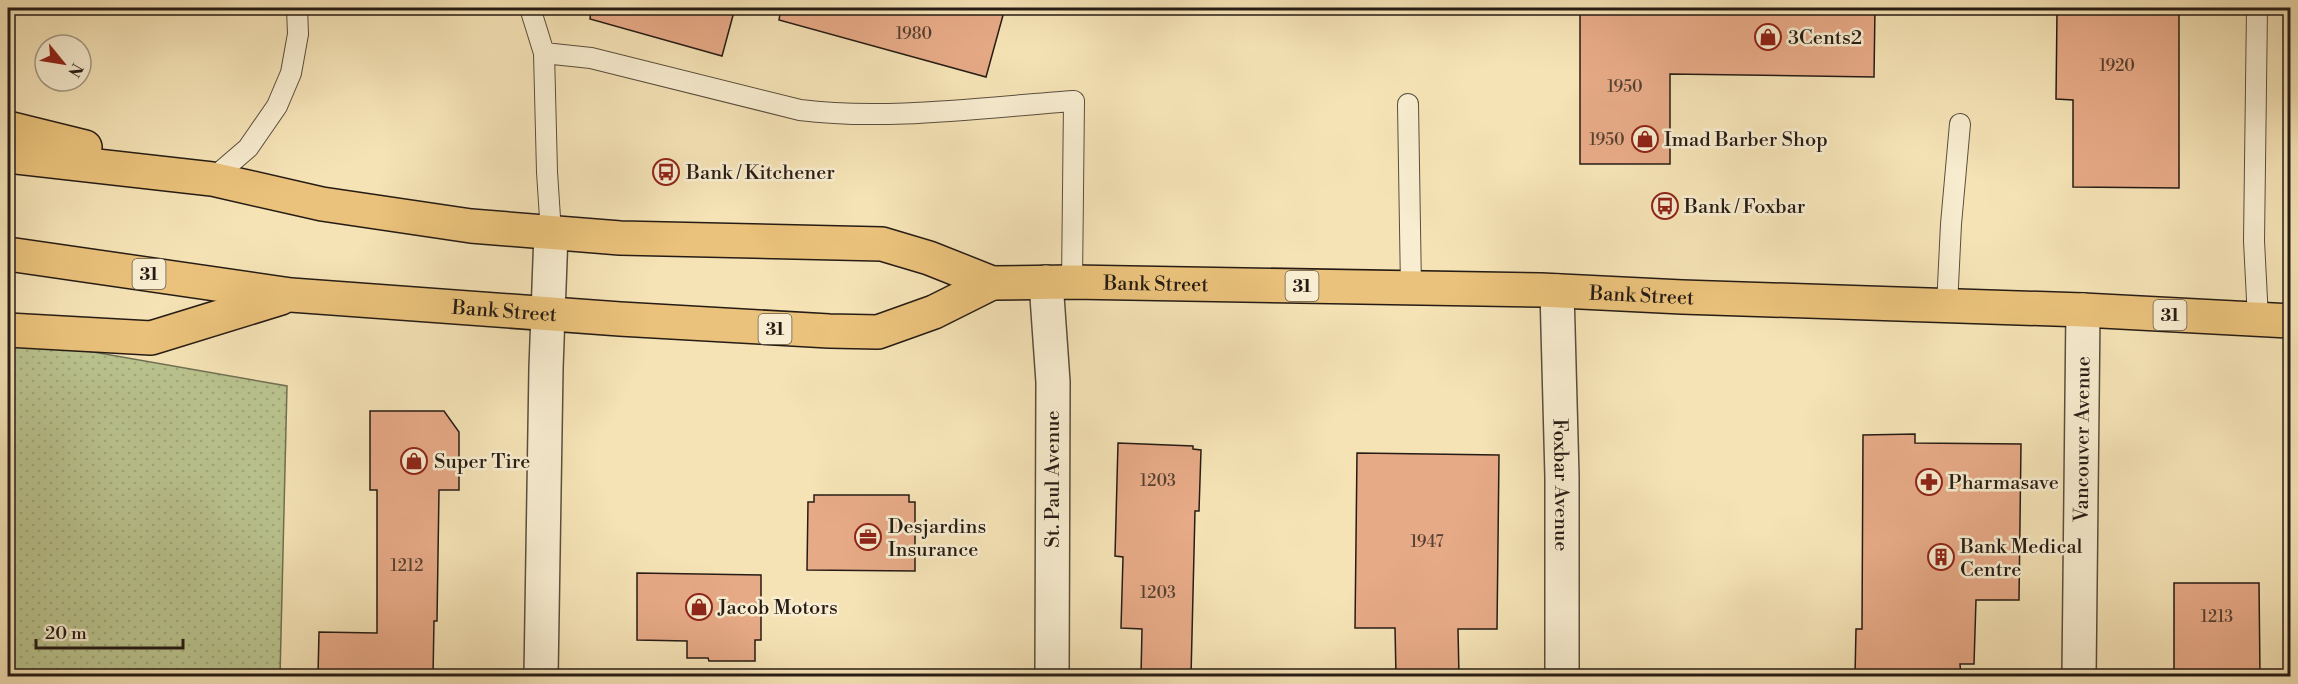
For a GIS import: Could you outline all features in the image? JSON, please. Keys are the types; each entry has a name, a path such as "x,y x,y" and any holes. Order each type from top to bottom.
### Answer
{"main road":[{"path":"8,128 212,179"},
{"name":"Bank Street","path":"8,156 212,179 322,204 452,224 620,238 882,244 929,258 992,283 1059,282 1557,291 2083,310 2290,321"},
{"name":"Bank Street","path":"8,254 291,295 807,331 878,332 934,312 992,283"},
{"path":"8,330 151,338 291,295"}],"street":[{"path":"541,676 551,232"},
{"name":"St. Paul Avenue","path":"1052,676 1053,382 1059,282"},
{"name":"Foxbar Avenue","path":"1557,291 1562,488 1562,676"},
{"name":"Vancouver Avenue","path":"2079,676 2083,310"}],"lane":[{"path":"212,179 248,148 277,106 291,73 298,34 297,8"},
{"path":"530,8 544,52 551,232"},
{"path":"2257,8 2254,241 2258,319"},
{"path":"544,52 591,58 800,110 827,113 897,113 1074,101 1059,282"},
{"path":"1408,104 1411,289"},
{"path":"1947,306 1951,224 1960,124"}],"green space":[{"path":"8,337 287,386 280,676 8,676"}],"building":[{"path":"591,8 735,8 722,56 590,19"},
{"path":"781,8 1005,8 986,77 779,20"},
{"path":"1580,8 1875,8 1874,77 1670,74 1670,164 1580,164"},
{"path":"2071,8 2179,8 2179,188 2073,187 2073,100 2056,99 2057,12 2071,12"},
{"path":"370,411 444,411 459,432 459,490 439,490 437,621 434,621 433,676 318,676 319,632 377,633 377,490 370,490"},
{"name":"Bank Medical Centre","path":"1915,434 1915,443 2021,444 2019,600 1976,600 1974,664 1960,664 1961,676 1855,676 1856,629 1862,629 1863,435"},
{"path":"1118,443 1193,446 1193,449 1201,450 1199,511 1195,511 1191,676 1141,676 1142,629 1121,628 1123,557 1115,556"},
{"path":"1357,453 1499,455 1497,629 1458,629 1459,676 1396,676 1395,628 1355,628"},
{"name":"Desjardins Insurance","path":"814,495 909,495 909,502 915,502 915,571 807,570 808,502 814,502"},
{"name":"Jacob Motors","path":"637,573 761,575 761,640 755,640 755,661 709,661 708,658 687,658 687,641 637,640"},
{"path":"2174,583 2259,583 2260,676 2174,676"}],"place":[{"name":"3Cents2","path":"1768,37"},
{"name":"Imad Barber Shop","path":"1645,139"},
{"name":"Bank / Kitchener","path":"666,172"},
{"name":"Bank / Foxbar","path":"1665,206"},
{"name":"Super Tire","path":"414,461"},
{"name":"Pharmasave","path":"1929,482"},
{"name":"Desjardins Insurance","path":"868,537"},
{"name":"Bank Medical Centre","path":"1941,557"},
{"name":"Jacob Motors","path":"699,607"}]}
